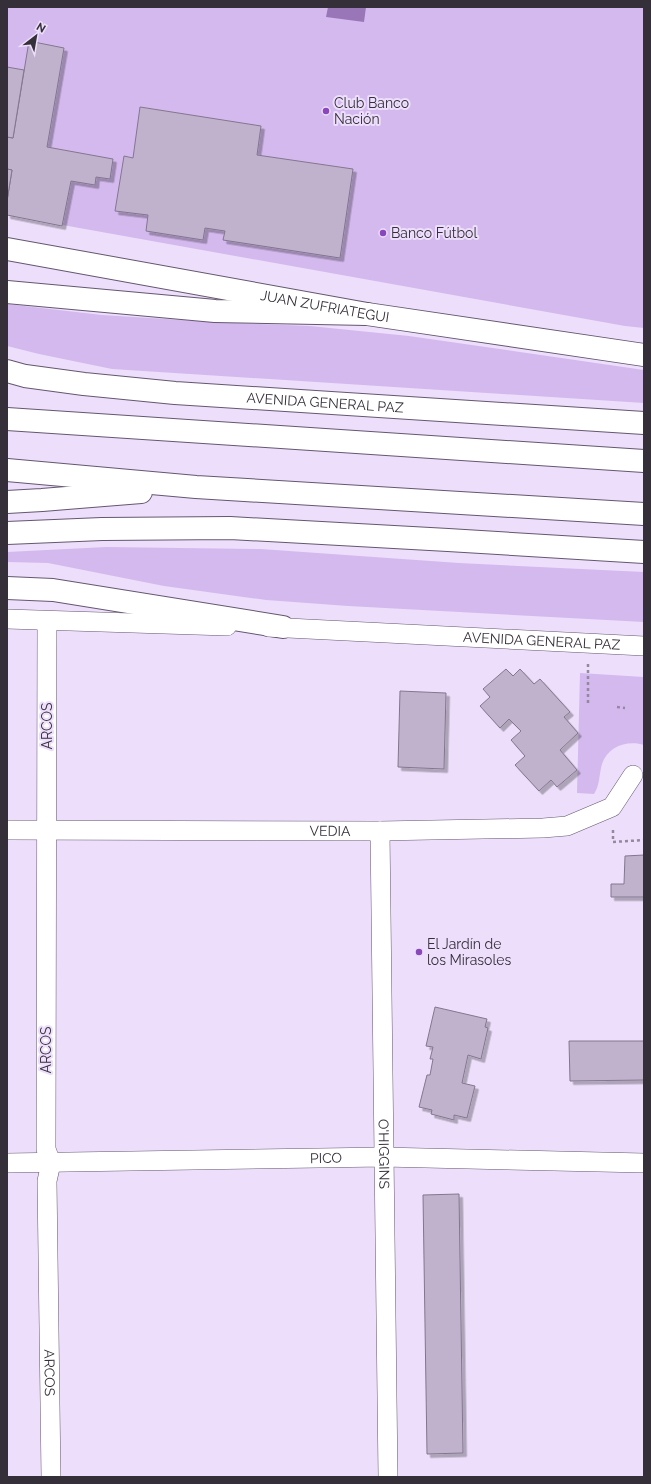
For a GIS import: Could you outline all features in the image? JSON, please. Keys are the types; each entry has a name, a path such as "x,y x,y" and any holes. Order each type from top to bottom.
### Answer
{"main road":[{"name":"JUAN ZUFRIATEGUI","path":"7,249 367,314 644,355"},
{"path":"7,292 215,311 367,314"},
{"name":"AVENIDA GENERAL PAZ","path":"7,372 84,384 175,392 644,423"},
{"path":"7,414 42,422"},
{"path":"7,419 644,461"},
{"path":"7,470 196,487 644,514"},
{"path":"7,502 196,487"},
{"path":"7,533 102,529 230,528 644,552"},
{"path":"7,588 53,590 283,627"}],"street":[{"name":"AVENIDA GENERAL PAZ","path":"7,619 283,627 644,646"},
{"name":"ARCOS","path":"48,621 46,829 46,1149 51,1163 47,1181 51,1477"},
{"path":"612,807 633,775"},
{"name":"VEDIA","path":"7,830 380,831 535,828 567,826 612,807"},
{"name":"O'HIGGINS","path":"380,831 388,1477"},
{"name":"PICO","path":"7,1163 383,1157 644,1163"}],"path":[{"path":"586,643 588,706"},
{"path":"617,708 625,708"},
{"path":"612,807 613,842 644,840"}],"shaded area":[{"name":"Club Banco Nación","path":"7,7 644,7 644,328 625,326 7,215"},
{"path":"328,7 366,7 364,22 326,17"},
{"path":"7,304 102,315 310,326 409,336 644,370 644,403 112,369 7,346"},
{"path":"106,547 261,549 459,563 644,572 644,622 348,606 266,600 164,586 48,563 7,562 7,552"},
{"path":"580,673 644,677 644,745 632,743 625,744 609,753 602,764 594,794 577,793"}],"building":[{"path":"29,41 64,48 47,147 113,159 110,179 96,177 95,185 71,181 62,226 7,215 7,201 12,170 7,169 7,137 13,138"},
{"path":"7,67 24,70 13,138 7,137"},
{"path":"140,107 261,126 257,155 353,169 340,258 223,240 225,231 205,228 203,240 146,231 148,215 115,211 124,156 133,158"},
{"path":"7,169 12,170 7,201"},
{"path":"506,669 513,676 520,669 534,684 540,679 570,712 564,717 578,733 560,750 577,770 557,787 551,780 539,791 515,765 525,756 511,740 521,731 509,719 500,728 480,706 490,697 483,689"},
{"path":"400,691 446,693 444,769 398,767"},
{"path":"644,855 644,897 611,897 611,884 624,884 625,856"},
{"path":"435,1007 487,1019 485,1027 488,1028 481,1059 468,1055 462,1083 475,1086 467,1118 454,1115 454,1120 431,1114 432,1110 419,1107 427,1075 430,1075 433,1059 430,1059 433,1047 426,1046"},
{"path":"569,1041 644,1041 644,1080 570,1081"},
{"path":"459,1194 463,1453 427,1454 423,1195"}],"place":[{"name":"Club Banco Nación","path":"326,111"},
{"name":"Banco Fútbol","path":"383,233"},
{"name":"El Jardín de los Mirasoles","path":"419,952"}]}
